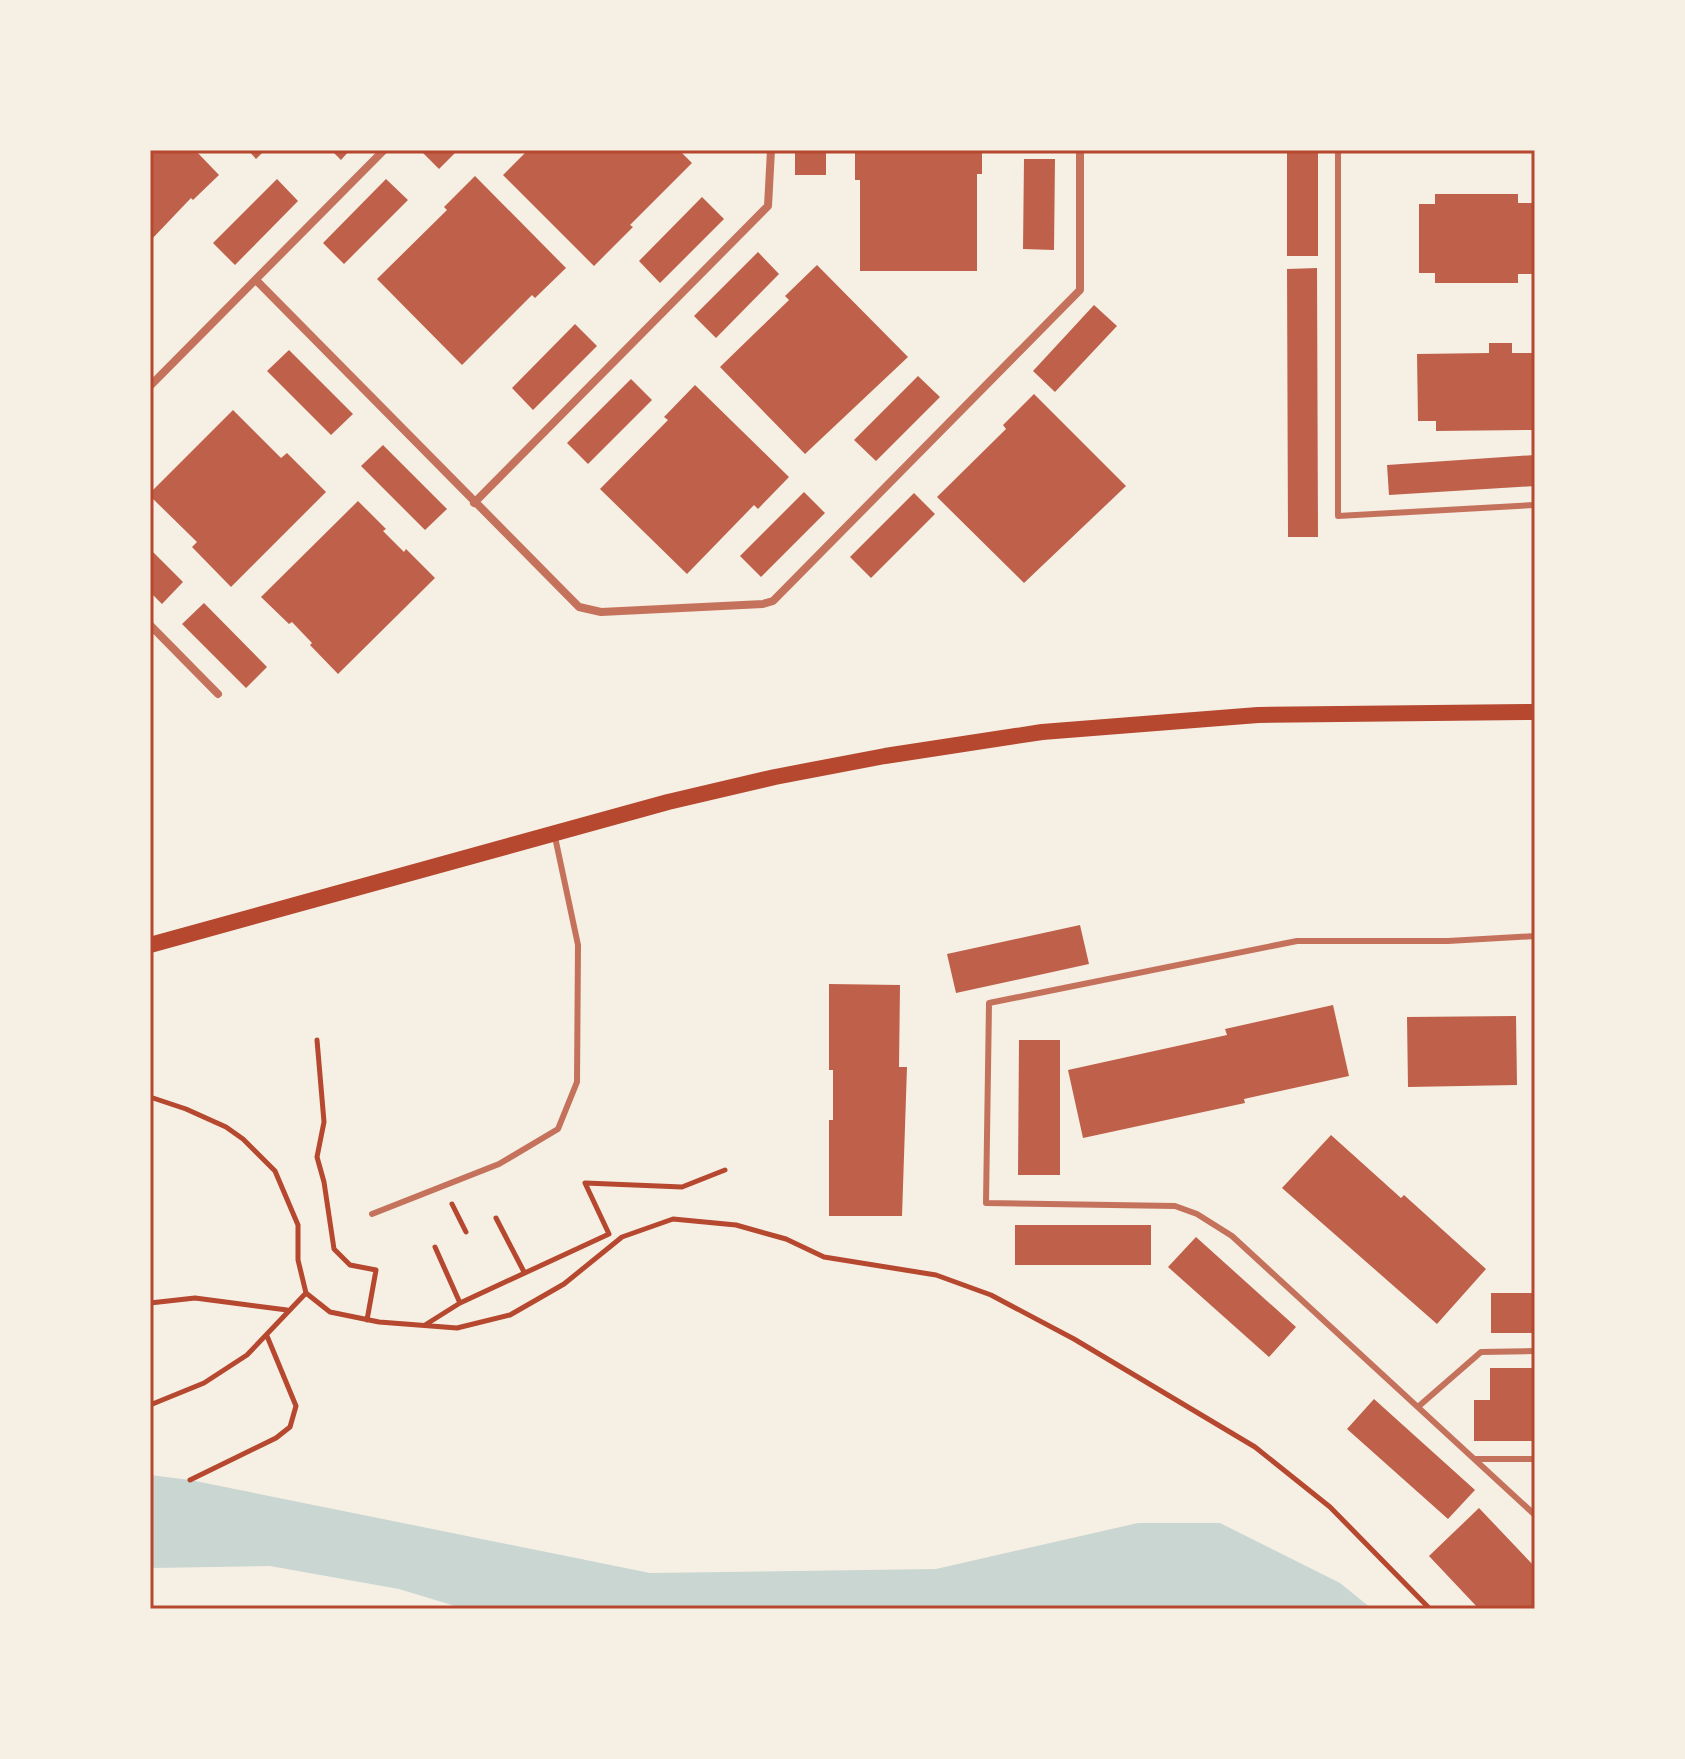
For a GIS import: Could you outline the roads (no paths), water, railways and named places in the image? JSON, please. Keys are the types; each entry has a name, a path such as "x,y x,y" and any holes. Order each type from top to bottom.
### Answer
{"main road":[{"path":"150,945 699,795 885,756 1042,732 1258,715 1535,712"}],"street":[{"path":"150,386 384,150"},
{"path":"474,503 768,206 771,150"},
{"path":"256,280 579,607 601,612 750,606 773,601 1080,290 1080,150"},
{"path":"150,625 218,694"}],"lane":[{"path":"1338,150 1338,516 1535,505"},
{"path":"372,1214 499,1164 558,1129 577,1082 578,945 554,833"},
{"path":"1535,936 1448,941 1297,941 989,1003 986,1203 1175,1206 1197,1214 1232,1236 1535,1515"},
{"path":"1419,1406 1481,1352 1535,1351"},
{"path":"1474,1459 1535,1459"}]}
